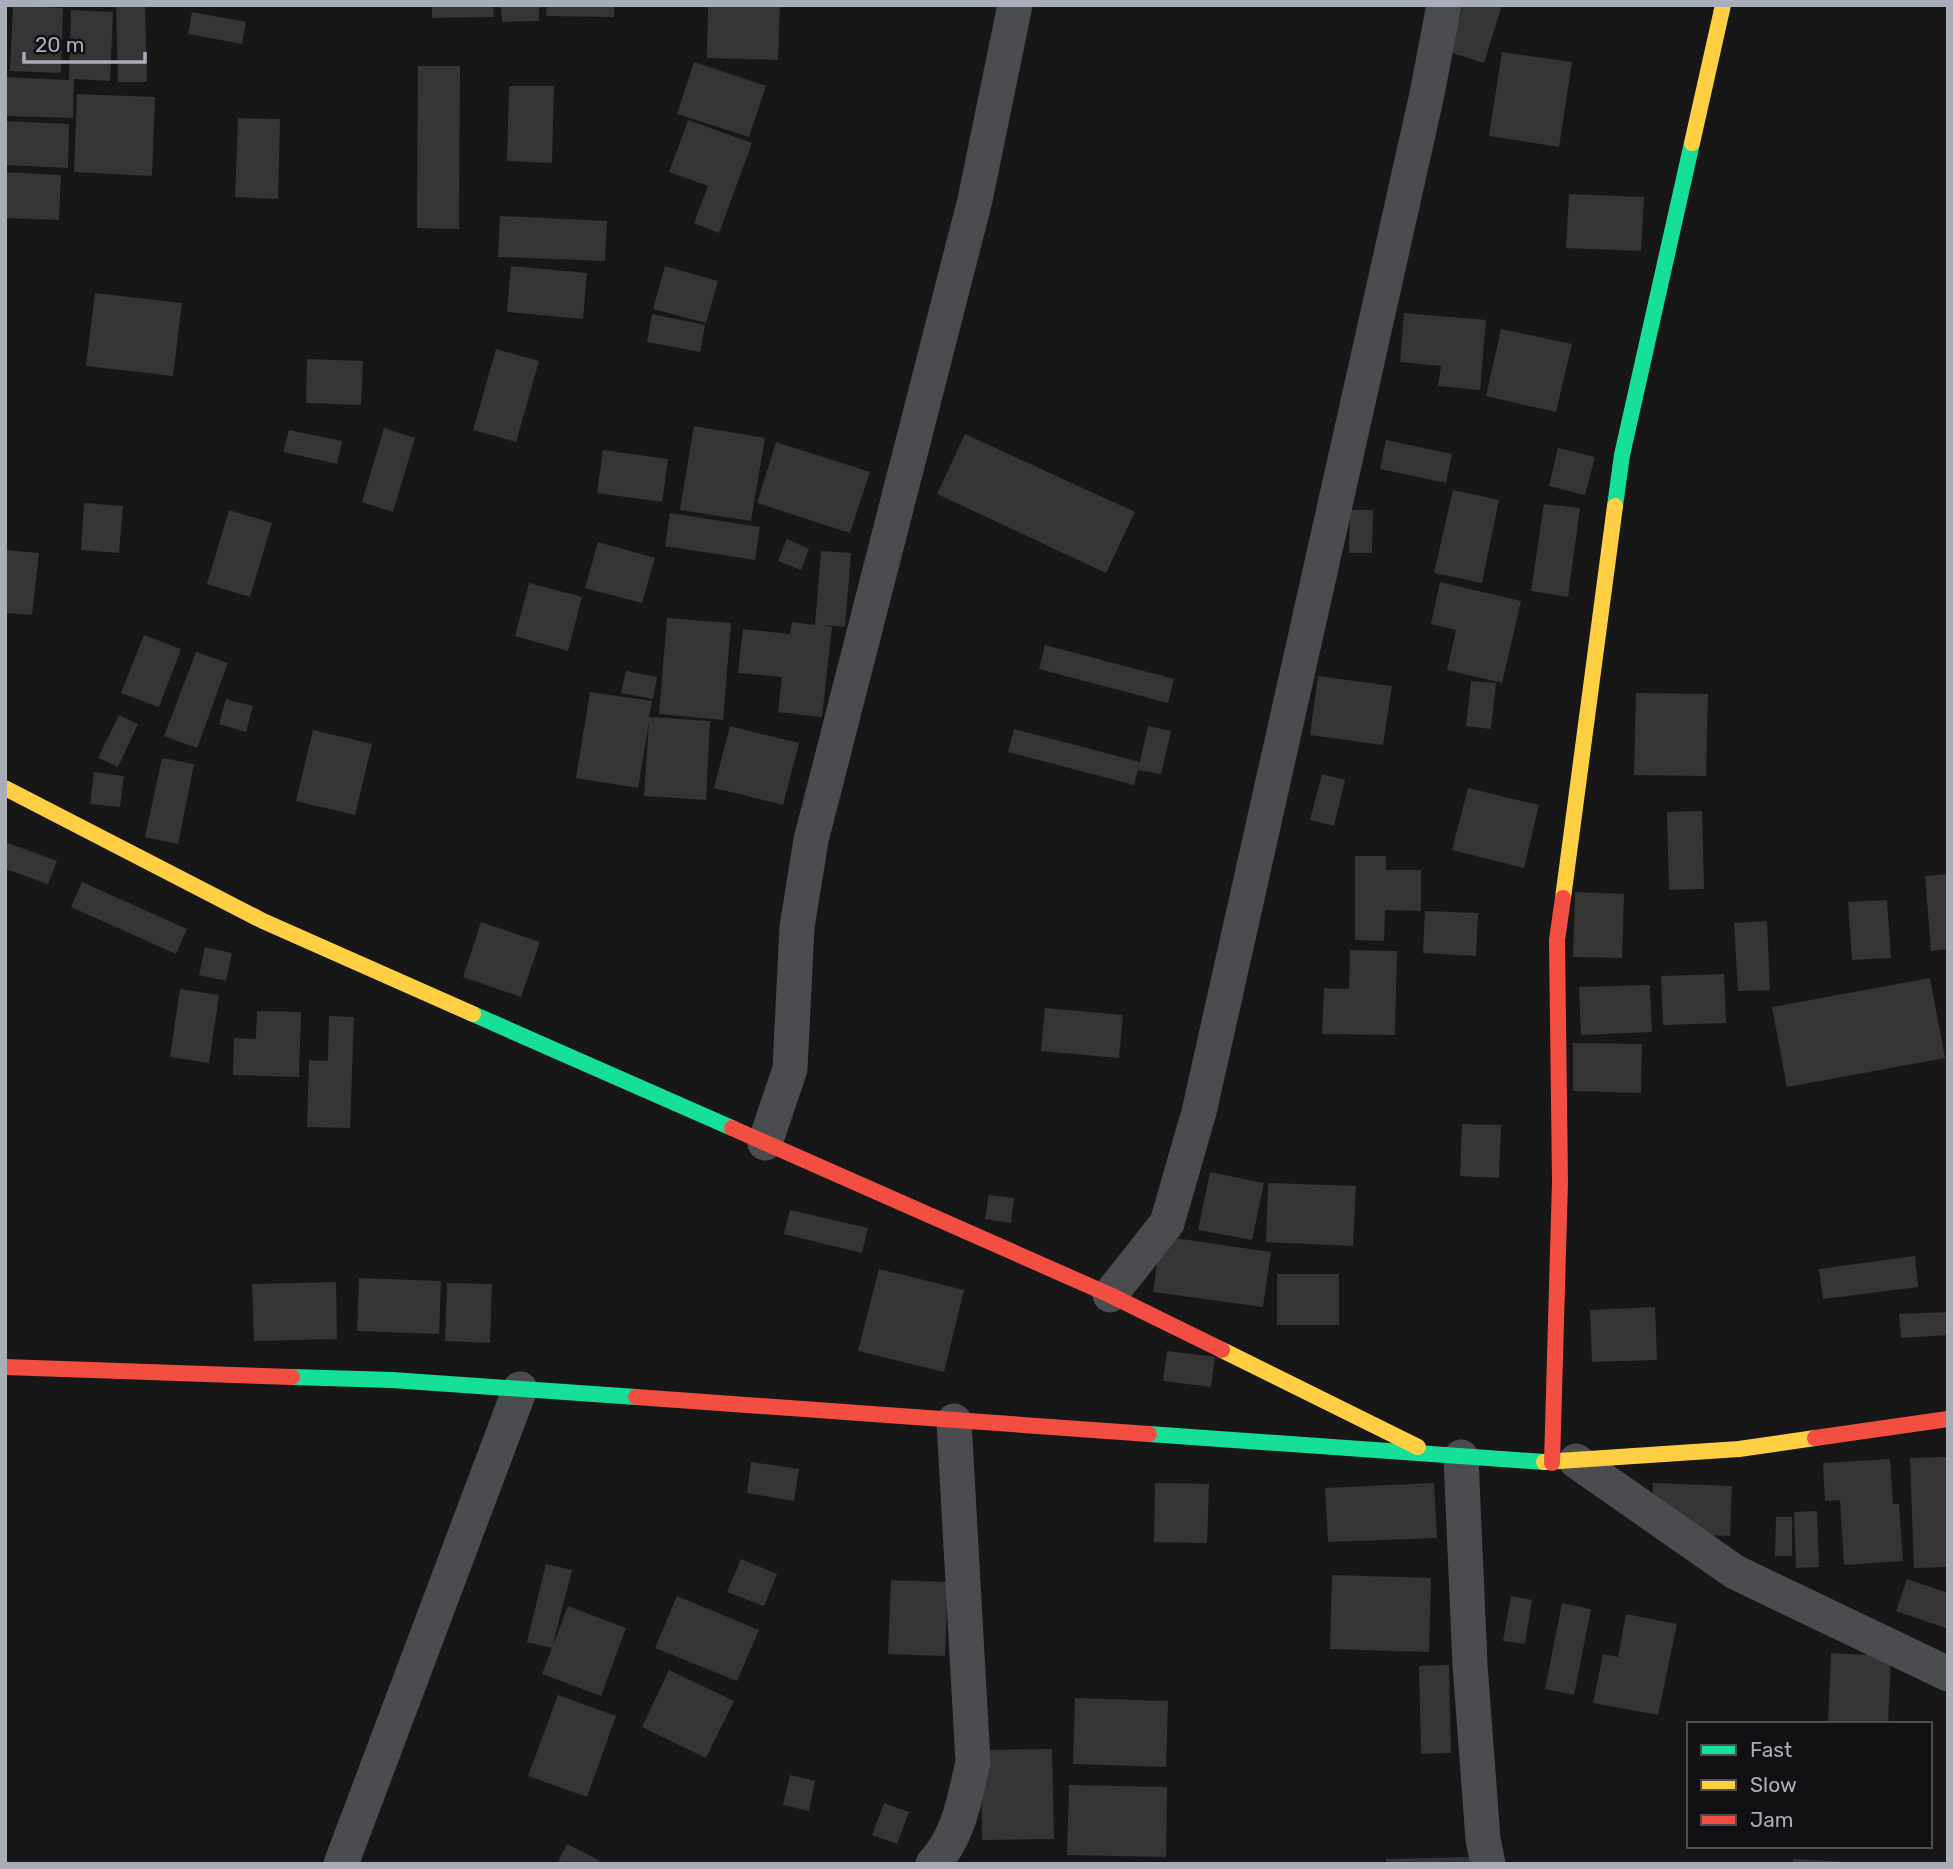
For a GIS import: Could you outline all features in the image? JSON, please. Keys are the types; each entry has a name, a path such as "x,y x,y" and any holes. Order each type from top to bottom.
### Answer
{"street":[{"path":"765,1143 790,1069 797,926 811,840 975,200 1015,5"},
{"path":"1110,1295 1167,1223 1199,1112 1427,94 1444,5"},
{"path":"1564,1462 1557,940 1622,455 1723,5"},
{"path":"5,788 263,920 1110,1295 1449,1456"},
{"path":"5,1367 392,1380 1564,1462 1739,1449 1948,1419"},
{"path":"341,1864 520,1389"},
{"path":"933,1864 944,1853 960,1817 973,1762 954,1421"},
{"path":"1449,1456 1470,1665 1483,1839 1488,1864"},
{"path":"1564,1462 1735,1572 1948,1674"}],"building":[{"path":"116,5 145,5 147,82 118,82"},
{"path":"432,5 493,5 494,17 432,18"},
{"path":"501,5 539,5 539,21 502,22"},
{"path":"547,5 614,5 614,17 546,16"},
{"path":"708,5 780,5 778,60 707,58"},
{"path":"1463,5 1502,5 1484,63 1449,52"},
{"path":"13,6 63,8 61,73 10,71"},
{"path":"71,10 113,12 110,81 74,79 73,118 5,116 5,77 69,80"},
{"path":"192,12 246,22 242,44 188,34"},
{"path":"1502,52 1572,62 1559,147 1489,136"},
{"path":"694,62 766,86 749,137 677,114"},
{"path":"418,66 460,66 459,229 417,228"},
{"path":"509,86 554,86 552,163 507,161"},
{"path":"77,94 155,97 152,176 74,172"},
{"path":"238,118 280,119 278,199 235,197"},
{"path":"688,120 752,143 719,233 694,223 708,186 669,172"},
{"path":"6,121 69,124 68,168 5,165"},
{"path":"5,172 61,175 59,220 5,218"},
{"path":"1569,194 1644,197 1641,251 1566,248"},
{"path":"500,216 607,221 605,261 498,257"},
{"path":"511,266 587,273 583,319 507,312"},
{"path":"665,266 718,281 706,323 653,309"},
{"path":"95,293 182,303 173,376 86,366"},
{"path":"1404,313 1486,320 1480,390 1438,386 1441,366 1400,362"},
{"path":"652,314 705,325 700,352 647,342"},
{"path":"1501,329 1572,344 1556,412 1486,396"},
{"path":"496,349 539,361 516,442 473,430"},
{"path":"307,359 363,361 361,405 306,403"},
{"path":"694,426 765,438 751,521 680,510"},
{"path":"384,428 415,438 393,512 362,502"},
{"path":"289,430 342,441 337,464 283,452"},
{"path":"965,434 1135,512 1106,573 937,494"},
{"path":"1386,440 1452,454 1446,483 1380,469"},
{"path":"776,442 870,472 850,533 757,503"},
{"path":"1558,448 1595,457 1585,495 1549,486"},
{"path":"603,450 668,459 662,502 597,493"},
{"path":"1453,490 1499,500 1482,583 1434,573"},
{"path":"84,503 123,506 119,553 81,550"},
{"path":"1544,504 1580,508 1568,597 1531,591"},
{"path":"229,510 272,523 250,597 207,584"},
{"path":"1350,510 1373,510 1372,553 1349,553"},
{"path":"670,513 760,527 755,560 665,546"},
{"path":"787,539 809,549 801,570 778,561"},
{"path":"598,542 655,558 642,603 585,588"},
{"path":"5,550 39,553 32,615 5,613"},
{"path":"821,551 851,553 845,627 822,625 832,627 822,717 778,712 782,677 738,673 743,629 790,634 792,622 815,625"},
{"path":"1440,582 1521,601 1502,683 1447,670 1456,630 1431,624"},
{"path":"529,583 582,597 568,651 515,636"},
{"path":"667,618 731,623 723,720 659,714"},
{"path":"144,635 181,649 159,707 121,693"},
{"path":"1045,645 1174,679 1168,703 1039,669"},
{"path":"196,652 228,663 197,748 164,736"},
{"path":"626,671 657,677 653,699 621,693"},
{"path":"1318,676 1392,686 1383,745 1310,735"},
{"path":"1471,681 1496,683 1491,729 1466,726"},
{"path":"590,692 652,701 649,717 710,721 706,800 644,796 649,722 638,788 576,778"},
{"path":"1636,693 1708,694 1706,776 1634,775"},
{"path":"226,699 253,706 246,732 219,724"},
{"path":"119,715 138,724 118,767 98,758"},
{"path":"730,726 799,743 783,805 714,788"},
{"path":"1148,726 1171,731 1161,774 1138,770 1134,785 1008,752 1014,729 1140,762"},
{"path":"313,730 372,744 355,815 296,801"},
{"path":"162,758 194,764 178,844 145,837"},
{"path":"94,772 124,776 120,807 90,804"},
{"path":"1322,774 1345,780 1334,826 1310,820"},
{"path":"1468,788 1539,805 1524,868 1452,850"},
{"path":"1702,811 1704,889 1669,890 1667,812"},
{"path":"5,842 57,861 48,884 5,869"},
{"path":"1355,856 1386,856 1386,870 1421,870 1421,911 1385,910 1384,941 1355,940"},
{"path":"1948,874 1948,949 1931,951 1925,876"},
{"path":"82,882 187,929 176,954 71,907"},
{"path":"1575,892 1624,894 1622,958 1573,957"},
{"path":"1887,900 1891,958 1852,960 1848,902"},
{"path":"1425,911 1478,913 1476,956 1423,953"},
{"path":"1767,921 1770,990 1738,991 1734,923"},
{"path":"481,922 540,942 521,997 463,977"},
{"path":"205,947 232,953 226,981 199,975"},
{"path":"1350,950 1397,951 1395,1035 1322,1034 1324,988 1349,989"},
{"path":"1724,974 1726,1023 1663,1025 1661,976"},
{"path":"1930,978 1945,1058 1787,1087 1772,1007"},
{"path":"1650,985 1652,1032 1581,1035 1579,987"},
{"path":"180,989 219,995 209,1063 170,1057"},
{"path":"1045,1008 1123,1015 1119,1058 1041,1051"},
{"path":"257,1011 301,1012 299,1077 233,1075 234,1038 256,1039"},
{"path":"329,1016 354,1017 350,1128 307,1127 309,1060 328,1061"},
{"path":"1573,1043 1642,1044 1641,1093 1573,1091"},
{"path":"1462,1124 1501,1125 1499,1178 1460,1176"},
{"path":"1210,1172 1264,1183 1252,1240 1198,1230"},
{"path":"1268,1183 1356,1186 1353,1246 1266,1242"},
{"path":"989,1195 1014,1198 1011,1223 985,1219"},
{"path":"790,1210 868,1228 862,1253 784,1234"},
{"path":"1161,1236 1271,1252 1263,1307 1153,1292"},
{"path":"1915,1256 1918,1287 1823,1299 1819,1269"},
{"path":"879,1269 964,1290 944,1372 858,1351"},
{"path":"1277,1274 1339,1274 1339,1325 1277,1325"},
{"path":"359,1278 441,1281 439,1334 357,1331"},
{"path":"336,1282 337,1339 254,1341 252,1284"},
{"path":"447,1283 492,1284 490,1343 445,1341"},
{"path":"1655,1307 1657,1360 1592,1362 1590,1310"},
{"path":"1948,1312 1948,1335 1901,1338 1899,1314"},
{"path":"1167,1351 1215,1357 1211,1387 1163,1381"},
{"path":"1948,1457 1948,1567 1914,1568 1910,1458"},
{"path":"1890,1459 1893,1504 1899,1504 1903,1561 1844,1565 1840,1500 1825,1501 1823,1463"},
{"path":"751,1462 799,1469 794,1501 747,1493"},
{"path":"1155,1483 1209,1484 1207,1543 1154,1542"},
{"path":"1434,1483 1437,1538 1328,1542 1325,1488"},
{"path":"1653,1483 1732,1486 1730,1536 1651,1533"},
{"path":"1817,1511 1819,1567 1796,1568 1794,1512"},
{"path":"1776,1517 1792,1517 1792,1556 1775,1556"},
{"path":"741,1559 777,1574 764,1606 727,1592"},
{"path":"546,1564 572,1570 552,1648 527,1642"},
{"path":"1332,1575 1431,1578 1429,1652 1330,1649"},
{"path":"1907,1579 1948,1593 1948,1629 1896,1611"},
{"path":"891,1580 948,1582 945,1656 888,1654"},
{"path":"677,1596 759,1630 737,1681 655,1648"},
{"path":"1511,1596 1532,1600 1525,1644 1503,1641"},
{"path":"1562,1603 1591,1609 1574,1695 1545,1689"},
{"path":"568,1606 626,1628 601,1696 542,1674"},
{"path":"1626,1614 1677,1624 1658,1715 1593,1703 1603,1654 1618,1657"},
{"path":"1831,1653 1891,1656 1888,1722 1828,1722"},
{"path":"1449,1665 1451,1753 1421,1754 1419,1666"},
{"path":"669,1670 734,1701 706,1758 642,1727"},
{"path":"558,1695 616,1716 587,1797 528,1776"},
{"path":"1075,1698 1168,1701 1166,1767 1073,1764"},
{"path":"1052,1749 1054,1839 982,1840 981,1750"},
{"path":"790,1775 815,1781 809,1811 783,1805"},
{"path":"1069,1785 1167,1787 1166,1857 1067,1855"},
{"path":"884,1803 909,1812 897,1844 872,1835"},
{"path":"567,1844 606,1864 557,1864"},
{"path":"1476,1857 1476,1864 1386,1864 1386,1859"},
{"path":"1793,1859 1847,1862 1847,1864 1793,1864"}],"traffic: fast":[{"path":"1615,506 1622,455 1692,143"},
{"path":"473,1014 732,1128"},
{"path":"292,1377 392,1380 636,1397"},
{"path":"1149,1434 1544,1462"}],"traffic: slow":[{"path":"1692,143 1723,5"},
{"path":"1563,898 1615,506"},
{"path":"5,788 263,921 473,1014"},
{"path":"1222,1350 1418,1447"},
{"path":"1544,1462 1739,1449 1815,1438"}],"traffic: jam":[{"path":"1552,1463 1560,1181 1557,940 1563,898"},
{"path":"732,1128 1110,1295 1222,1350"},
{"path":"5,1367 292,1377"},
{"path":"636,1397 1149,1434"},
{"path":"1815,1438 1948,1419"}]}
